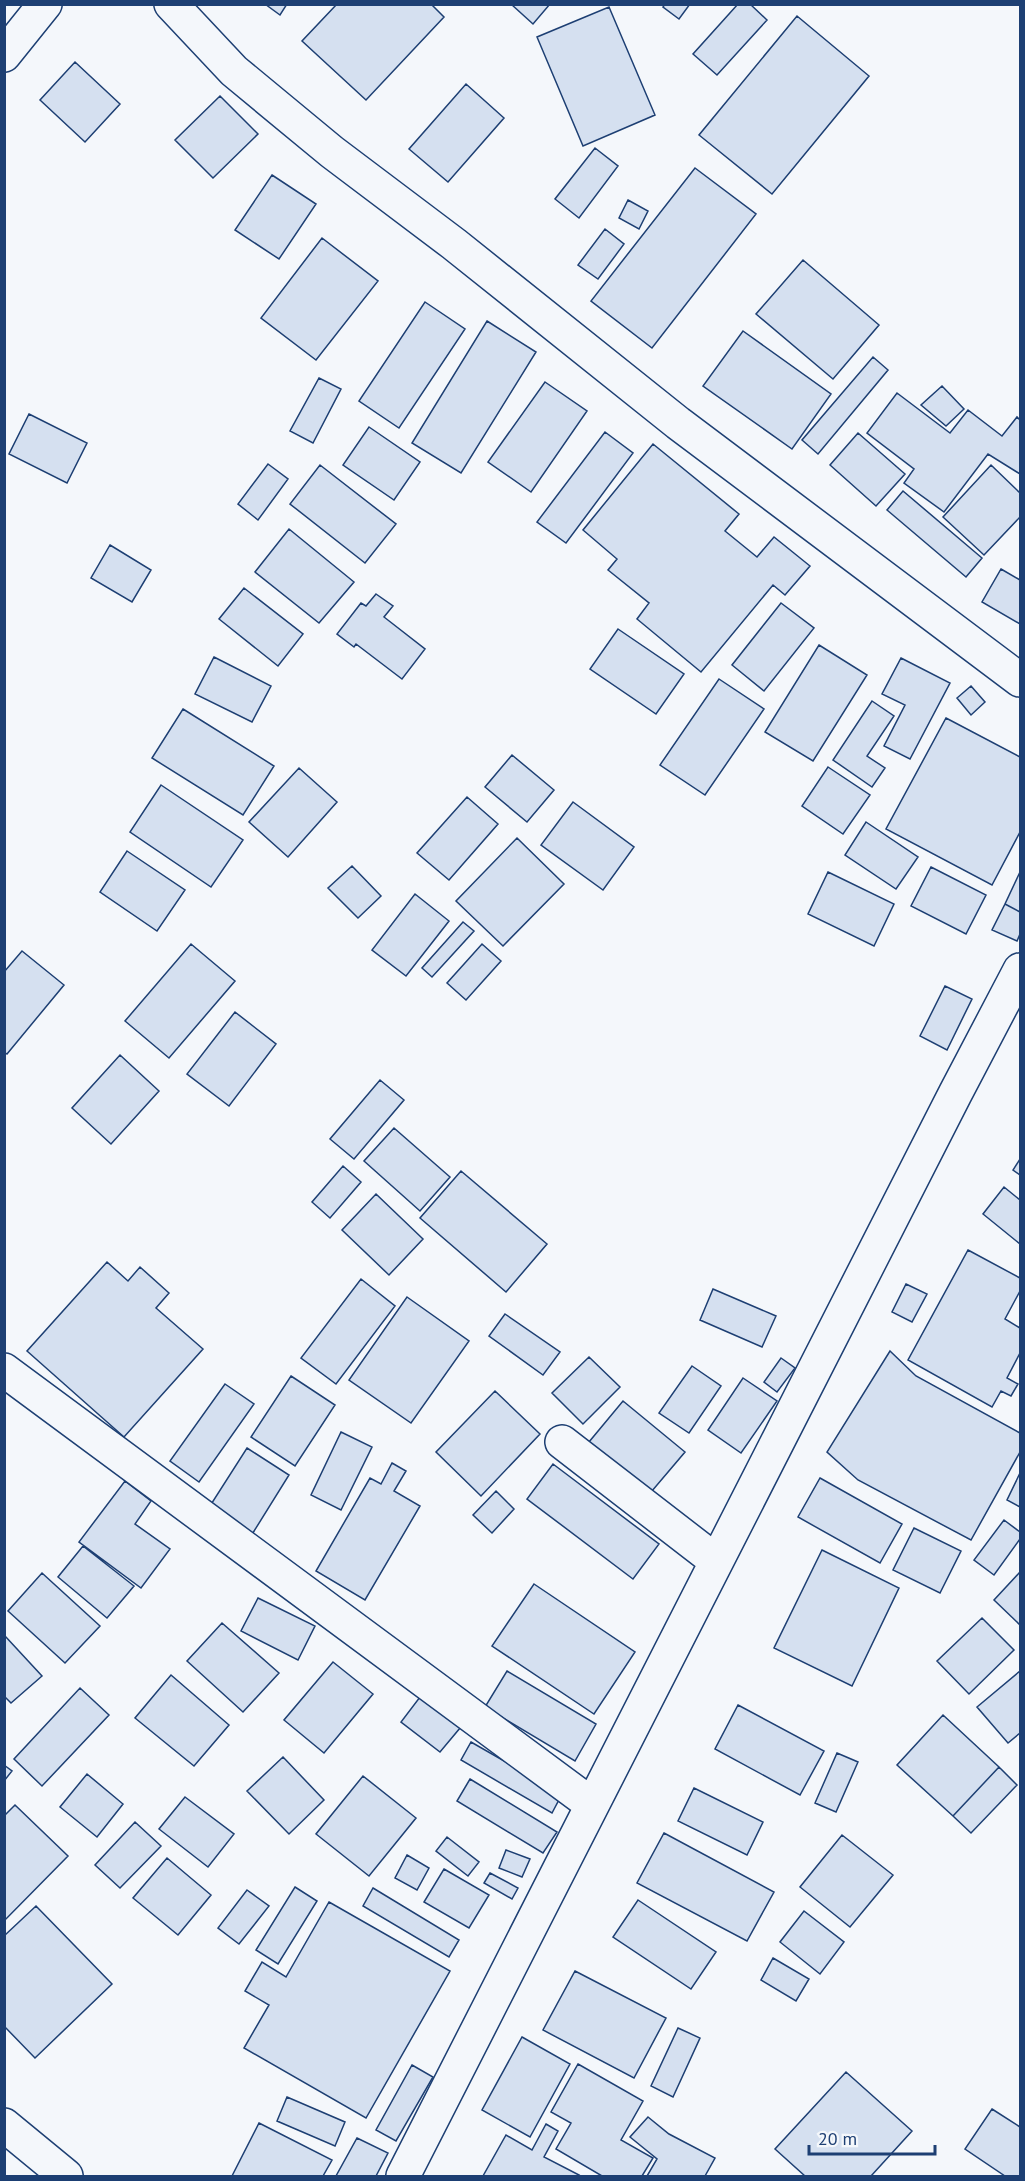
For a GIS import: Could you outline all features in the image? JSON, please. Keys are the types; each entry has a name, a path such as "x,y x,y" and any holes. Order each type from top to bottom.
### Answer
{"street":[{"path":"4,55 45,4"},
{"path":"171,4 234,71 332,152 454,244 678,423 1020,680"},
{"path":"403,2176 591,1804 1020,970"},
{"path":"4,1370 591,1804"},
{"path":"562,1442 716,1562"},
{"path":"4,2125 66,2176"}],"building":[{"path":"265,4 287,4 280,15"},
{"path":"337,4 431,4 444,17 366,100 302,41"},
{"path":"511,4 550,4 533,24"},
{"path":"665,4 690,4 679,19 663,7"},
{"path":"738,4 750,4 767,20 717,75 693,54"},
{"path":"609,7 655,115 583,146 537,37"},
{"path":"797,16 869,76 772,194 699,135"},
{"path":"75,62 120,104 85,142 40,100"},
{"path":"466,84 504,118 448,182 409,149"},
{"path":"220,96 258,134 213,178 175,140"},
{"path":"595,148 618,166 579,218 555,199"},
{"path":"695,168 756,214 652,348 591,301"},
{"path":"272,175 316,204 279,259 235,230"},
{"path":"628,200 648,211 639,229 619,218"},
{"path":"605,229 624,244 598,279 578,265"},
{"path":"322,238 378,281 316,360 261,318"},
{"path":"803,260 879,325 833,379 756,314"},
{"path":"425,302 465,329 399,428 359,401"},
{"path":"487,321 536,352 461,473 412,443"},
{"path":"743,331 831,394 792,449 703,386"},
{"path":"873,357 888,370 818,454 802,440"},
{"path":"319,378 341,389 313,443 290,431"},
{"path":"545,382 587,411 531,492 488,462"},
{"path":"942,386 964,409 946,426 921,405"},
{"path":"897,393 950,433 968,410 1002,436 1017,417 1020,420 1020,474 988,454 944,512 904,483 914,469 867,433"},
{"path":"29,414 87,443 67,483 9,454"},
{"path":"369,427 420,462 394,500 343,465"},
{"path":"605,432 633,453 566,543 537,522"},
{"path":"858,433 905,474 876,506 830,465"},
{"path":"653,444 739,514 725,531 757,557 774,537 810,566 785,595 773,585 701,672 637,619 649,603 608,570 617,559 583,530"},
{"path":"268,464 288,479 258,520 238,504"},
{"path":"320,465 396,524 365,563 290,504"},
{"path":"991,465 1020,493 1020,517 984,555 943,517"},
{"path":"903,491 982,558 966,577 887,510"},
{"path":"289,529 354,582 319,623 255,572"},
{"path":"110,545 151,570 132,602 91,578"},
{"path":"1001,569 1020,580 1020,624 982,602"},
{"path":"244,588 303,634 278,666 219,619"},
{"path":"376,594 393,606 384,617 425,649 402,679 356,644 354,647 337,634 361,603 366,606"},
{"path":"781,603 814,628 764,691 732,665"},
{"path":"618,629 684,674 656,714 590,669"},
{"path":"819,645 867,675 813,761 765,732"},
{"path":"214,657 271,686 252,722 195,694"},
{"path":"901,658 950,683 910,759 884,746 905,705 882,694"},
{"path":"719,679 764,709 705,795 660,765"},
{"path":"971,686 985,702 971,715 957,698"},
{"path":"872,701 894,716 867,756 885,768 872,787 833,760"},
{"path":"183,709 274,766 243,815 152,758"},
{"path":"946,718 1020,757 1020,832 992,885 886,829"},
{"path":"512,755 554,790 527,822 485,787"},
{"path":"828,767 870,795 843,834 802,806"},
{"path":"299,768 337,802 288,857 249,822"},
{"path":"161,785 243,840 211,887 130,832"},
{"path":"467,797 498,824 449,880 417,853"},
{"path":"573,802 634,847 603,890 541,845"},
{"path":"866,822 918,857 896,889 845,855"},
{"path":"517,838 564,884 503,946 456,901"},
{"path":"127,851 185,890 157,931 100,892"},
{"path":"352,866 381,896 358,918 328,888"},
{"path":"931,867 986,895 966,934 911,906"},
{"path":"828,872 894,904 874,946 808,914"},
{"path":"1020,872 1020,912 1005,904"},
{"path":"415,894 449,921 406,976 372,950"},
{"path":"1005,904 1020,912 1020,934 1017,941 992,930"},
{"path":"463,922 474,931 432,977 422,968"},
{"path":"191,944 235,981 169,1058 125,1021"},
{"path":"482,944 501,961 466,1000 447,983"},
{"path":"22,951 64,985 7,1054 4,1052 4,972"},
{"path":"945,986 972,999 947,1050 920,1036"},
{"path":"235,1012 276,1044 229,1106 187,1074"},
{"path":"120,1055 159,1091 111,1144 72,1108"},
{"path":"380,1080 404,1100 354,1159 330,1139"},
{"path":"394,1128 450,1177 420,1211 364,1161"},
{"path":"1020,1159 1020,1175 1013,1170"},
{"path":"343,1166 361,1182 330,1218 312,1202"},
{"path":"461,1171 547,1244 506,1292 420,1218"},
{"path":"1004,1187 1020,1200 1020,1244 983,1214"},
{"path":"376,1194 423,1239 389,1275 342,1230"},
{"path":"968,1250 1020,1278 1020,1291 1005,1319 1020,1328 1020,1353 1007,1378 1018,1384 1011,1396 1001,1391 992,1407 908,1360"},
{"path":"107,1262 128,1281 140,1267 169,1293 156,1308 203,1349 124,1437 27,1351"},
{"path":"361,1279 395,1306 336,1384 301,1358"},
{"path":"906,1284 927,1294 912,1322 892,1312"},
{"path":"713,1289 776,1316 762,1347 700,1320"},
{"path":"407,1297 469,1341 411,1423 349,1380"},
{"path":"505,1314 560,1352 543,1375 489,1336"},
{"path":"890,1351 916,1376 1020,1433 1020,1452 971,1540 858,1480 827,1452"},
{"path":"589,1357 620,1387 583,1424 552,1393"},
{"path":"781,1358 795,1368 777,1392 764,1382"},
{"path":"692,1366 721,1386 689,1433 659,1413"},
{"path":"291,1376 335,1405 295,1466 251,1437"},
{"path":"743,1378 777,1401 741,1453 708,1430"},
{"path":"225,1384 254,1404 199,1482 170,1461"},
{"path":"495,1391 540,1434 481,1496 436,1452"},
{"path":"623,1401 685,1452 646,1498 584,1448"},
{"path":"341,1432 372,1447 341,1510 311,1495"},
{"path":"247,1448 289,1475 251,1536 208,1509"},
{"path":"392,1463 406,1471 394,1491 420,1506 365,1600 316,1571 370,1478 381,1484"},
{"path":"553,1464 659,1544 633,1579 527,1499"},
{"path":"1020,1473 1020,1507 1007,1500"},
{"path":"820,1478 902,1524 880,1563 798,1517"},
{"path":"125,1481 151,1501 135,1524 170,1549 141,1588 79,1542"},
{"path":"496,1491 514,1509 492,1533 473,1515"},
{"path":"1004,1520 1020,1532 1020,1539 994,1575 974,1560"},
{"path":"914,1528 961,1551 940,1593 893,1570"},
{"path":"83,1546 134,1586 107,1618 58,1577"},
{"path":"822,1550 899,1588 852,1686 774,1648"},
{"path":"1020,1572 1020,1625 994,1600"},
{"path":"42,1573 100,1626 65,1663 8,1611"},
{"path":"534,1584 635,1652 594,1714 492,1646"},
{"path":"258,1598 315,1626 298,1660 241,1631"},
{"path":"982,1618 1014,1650 969,1694 937,1661"},
{"path":"222,1623 279,1673 243,1712 187,1661"},
{"path":"5,1636 42,1676 11,1703 4,1696"},
{"path":"333,1662 373,1694 324,1753 284,1720"},
{"path":"507,1671 596,1724 575,1761 485,1707"},
{"path":"1020,1671 1020,1733 1008,1743 977,1707"},
{"path":"171,1675 229,1725 194,1766 135,1718"},
{"path":"80,1688 109,1715 42,1786 14,1759"},
{"path":"420,1697 460,1728 440,1752 401,1722"},
{"path":"738,1705 824,1751 800,1795 715,1749"},
{"path":"943,1715 999,1767 953,1816 897,1765"},
{"path":"471,1742 562,1794 552,1813 461,1760"},
{"path":"837,1753 858,1762 836,1812 815,1803"},
{"path":"283,1757 324,1800 289,1834 247,1791"},
{"path":"4,1765 12,1771 4,1781"},
{"path":"999,1767 1017,1785 971,1833 953,1816"},
{"path":"87,1774 123,1804 97,1837 60,1807"},
{"path":"363,1776 416,1818 369,1876 316,1834"},
{"path":"470,1779 557,1832 543,1853 457,1801"},
{"path":"694,1788 763,1822 747,1855 678,1821"},
{"path":"185,1797 234,1834 208,1867 159,1829"},
{"path":"15,1805 68,1856 4,1921 4,1816"},
{"path":"135,1822 161,1846 120,1888 95,1865"},
{"path":"664,1833 774,1892 747,1941 637,1883"},
{"path":"842,1835 893,1875 850,1927 800,1887"},
{"path":"447,1837 479,1862 468,1876 436,1851"},
{"path":"506,1850 530,1859 522,1877 499,1868"},
{"path":"407,1855 429,1868 417,1890 395,1878"},
{"path":"167,1858 211,1895 178,1935 133,1898"},
{"path":"444,1869 489,1895 469,1928 424,1902"},
{"path":"490,1873 518,1888 512,1899 484,1883"},
{"path":"295,1887 317,1901 278,1964 256,1950"},
{"path":"373,1888 459,1940 449,1957 363,1906"},
{"path":"247,1890 269,1906 239,1944 218,1928"},
{"path":"638,1900 716,1952 691,1989 613,1937"},
{"path":"329,1902 450,1971 366,2118 244,2048 269,2005 245,1991 262,1962 286,1977"},
{"path":"36,1906 112,1984 35,2058 4,2026 4,1936"},
{"path":"804,1911 844,1942 820,1974 780,1942"},
{"path":"773,1958 809,1979 796,2001 761,1980"},
{"path":"575,1971 666,2018 634,2078 543,2030"},
{"path":"678,2028 700,2038 673,2097 651,2086"},
{"path":"522,2037 570,2064 530,2137 482,2110"},
{"path":"578,2064 643,2101 621,2140 653,2158 642,2176 602,2176 556,2149 571,2123 551,2112"},
{"path":"412,2065 433,2077 396,2141 376,2130"},
{"path":"846,2072 912,2131 871,2176 805,2176 775,2149"},
{"path":"287,2097 345,2122 335,2146 277,2121"},
{"path":"992,2109 1020,2127 1020,2176 1005,2176 965,2149"},
{"path":"648,2117 669,2134 715,2158 705,2176 647,2176 657,2159 630,2137"},
{"path":"259,2123 332,2160 323,2176 232,2176"},
{"path":"546,2124 558,2131 544,2157 578,2176 483,2176 506,2135 532,2150"},
{"path":"357,2138 388,2153 376,2176 336,2176"}]}
